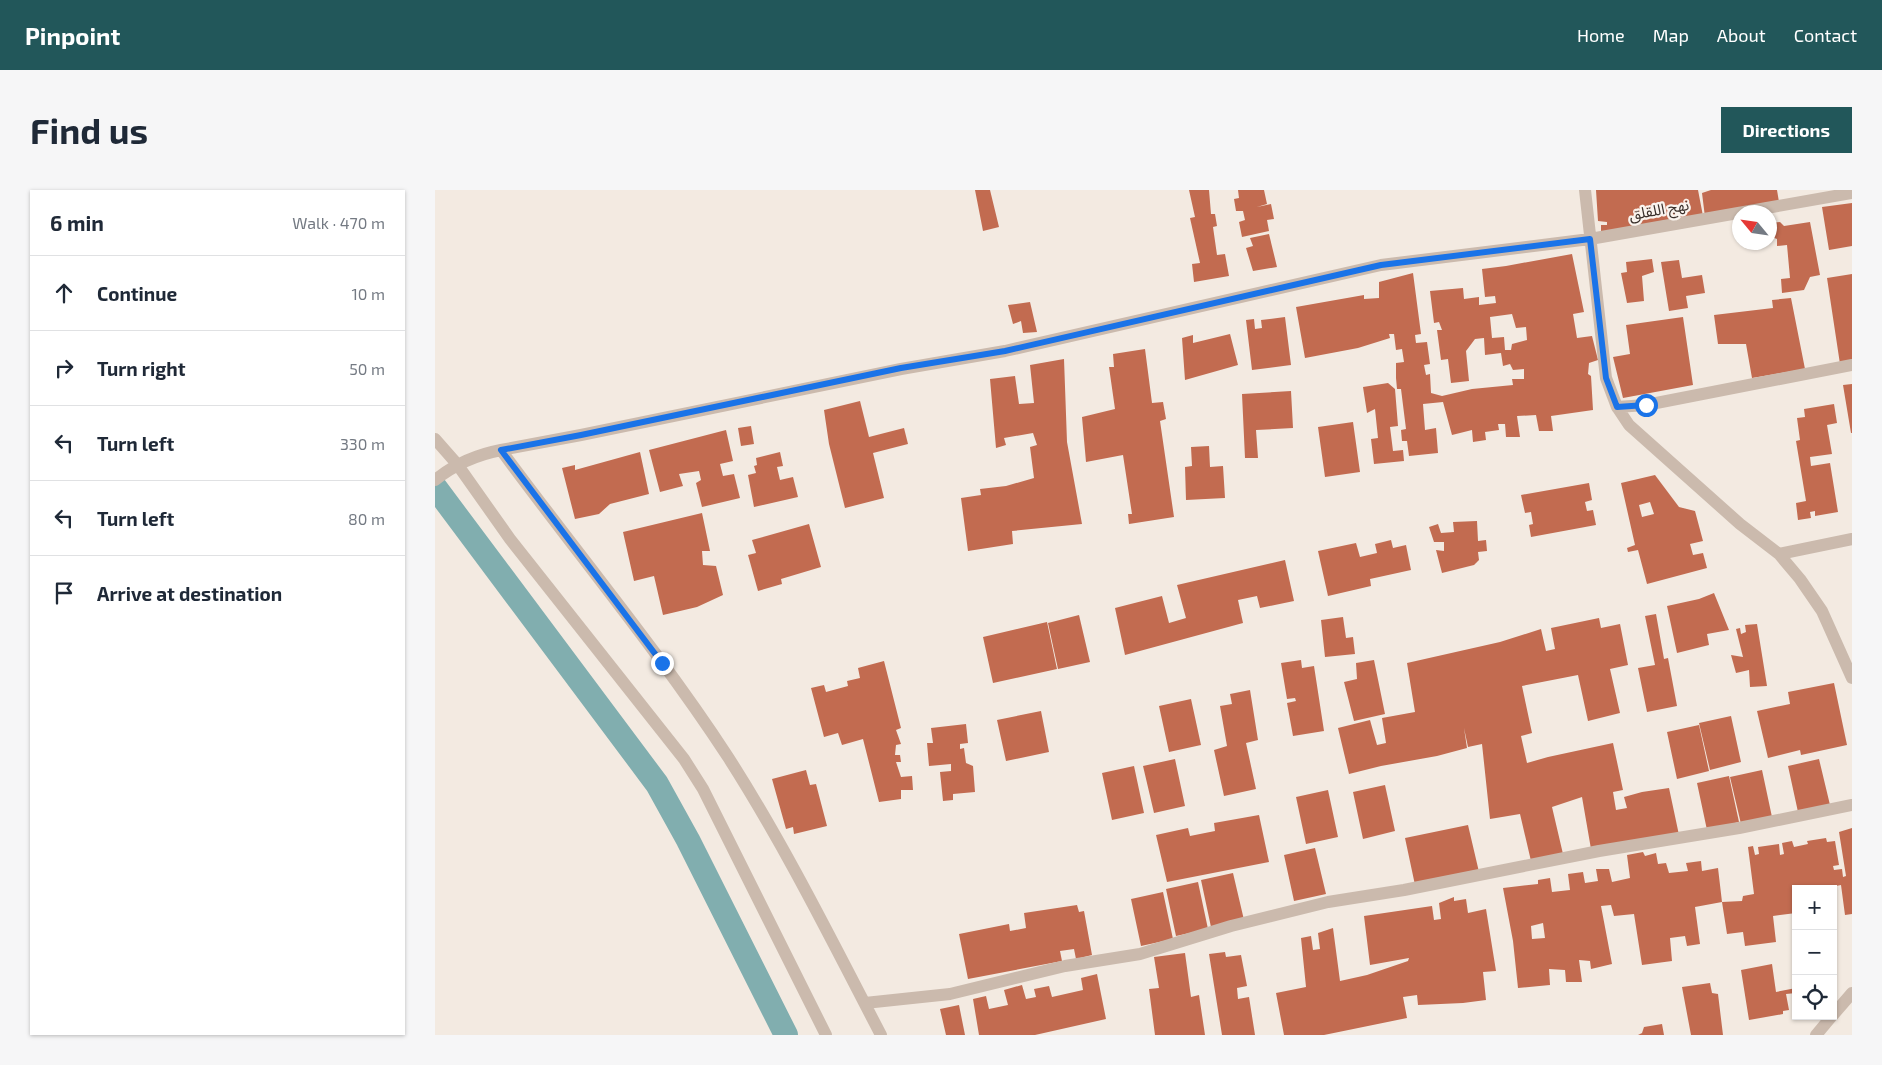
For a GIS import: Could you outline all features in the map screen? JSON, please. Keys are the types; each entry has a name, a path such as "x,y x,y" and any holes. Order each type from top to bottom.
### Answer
{"street":[{"path":"1585,190 1606,378 1617,407 1629,425 1740,524 1779,554 1801,579 1822,611 1852,678"},
{"name":"نهج اللقلق","path":"435,480 457,464 477,455 901,368 1005,351 1381,265 1590,239 1852,192"},
{"path":"1617,407 1646,405 1852,365"},
{"path":"435,439 457,464 510,539 684,760 703,790 826,1035"},
{"path":"501,450 662,663 727,756 775,833 881,1035"},
{"path":"1779,554 1852,539"},
{"path":"865,1004 950,994 1065,966 1140,954 1231,926 1328,902 1404,890 1599,851 1739,828 1852,805"},
{"path":"1837,1011 1852,993"},
{"path":"1815,1035 1829,1020"}],"building":[{"path":"975,190 990,190 999,227 983,231"},
{"path":"1189,190 1209,190 1211,214 1215,214 1217,226 1213,227 1217,255 1225,254 1229,276 1194,282 1192,264 1200,263 1190,218 1195,217"},
{"path":"1238,190 1264,190 1267,204 1257,207 1271,204 1274,219 1267,220 1269,231 1242,237 1239,222 1245,220 1243,211 1236,211 1234,199 1239,198"},
{"path":"1596,190 1698,190 1703,216 1601,232 1601,225 1607,225 1607,222 1598,221"},
{"path":"1711,190 1777,190 1779,202 1764,205 1732,205 1732,212 1705,217 1702,193"},
{"path":"1852,203 1852,246 1829,250 1822,207"},
{"path":"1777,222 1780,222 1784,226 1810,222 1820,275 1810,277 1804,290 1782,293 1781,279 1790,278 1787,245 1777,246"},
{"path":"1269,234 1277,267 1253,271 1246,248 1253,246 1250,238"},
{"path":"1572,254 1584,312 1573,314 1577,338 1592,336 1598,360 1589,363 1588,374 1591,376 1593,410 1551,416 1553,431 1539,431 1536,415 1517,416 1520,437 1506,437 1505,424 1498,424 1499,430 1485,432 1486,440 1473,442 1472,430 1452,435 1443,402 1423,404 1425,430 1436,428 1438,453 1409,456 1407,441 1402,441 1401,430 1406,429 1401,389 1397,389 1396,378 1396,363 1404,362 1402,349 1396,350 1394,334 1389,334 1390,338 1358,348 1305,358 1296,307 1364,295 1364,299 1379,298 1379,282 1413,273 1421,334 1415,335 1416,343 1427,342 1430,364 1424,365 1426,375 1430,374 1431,393 1442,396 1472,389 1513,385 1512,379 1524,379 1524,369 1513,370 1510,364 1503,366 1501,353 1485,355 1484,338 1475,339 1466,351 1469,381 1451,383 1448,359 1441,360 1437,330 1442,330 1439,322 1434,323 1430,291 1463,288 1464,299 1479,297 1479,305 1496,303 1495,296 1485,297 1482,269","holes":["1512,314 1516,328 1526,327 1527,340 1512,344 1511,350 1505,350 1504,337 1492,338 1490,317"]},
{"path":"1652,259 1654,272 1642,276 1644,301 1627,303 1621,273 1627,272 1626,262"},
{"path":"1679,260 1682,278 1702,275 1705,293 1686,296 1688,308 1669,311 1661,262"},
{"path":"1852,274 1852,362 1840,364 1827,278"},
{"path":"1791,298 1805,369 1752,378 1746,344 1718,344 1714,315 1773,308 1772,300"},
{"path":"1030,302 1037,332 1023,333 1021,321 1013,324 1008,305"},
{"path":"1285,317 1291,365 1252,370 1246,320 1254,319 1255,329 1262,328 1261,320"},
{"path":"1683,317 1693,385 1623,398 1613,357 1630,354 1626,325"},
{"path":"1230,334 1238,365 1185,380 1182,338 1193,335 1193,343"},
{"path":"1145,349 1152,403 1163,402 1166,419 1160,421 1174,517 1129,524 1128,514 1132,514 1123,455 1086,462 1082,417 1115,409 1109,367 1114,367 1113,354"},
{"path":"1064,359 1067,442 1082,524 1012,531 1013,544 968,551 961,498 981,495 980,489 1006,486 1034,478 1030,447 1037,445 1033,433 1004,438 1006,445 996,448 990,379 1015,376 1019,404 1034,403 1030,365"},
{"path":"1388,383 1395,389 1398,426 1390,427 1393,451 1403,450 1404,461 1374,464 1371,439 1378,438 1375,409 1367,413 1363,387"},
{"path":"1852,384 1852,433 1851,433 1843,385"},
{"path":"1291,391 1293,428 1256,430 1258,458 1245,458 1242,394"},
{"path":"860,401 869,437 904,428 908,444 873,453 884,498 845,508 829,444 824,410"},
{"path":"1834,404 1837,423 1827,425 1832,454 1810,457 1811,466 1830,463 1838,512 1815,516 1815,511 1810,512 1811,518 1798,520 1796,503 1806,501 1796,441 1800,440 1797,418 1805,417 1804,409"},
{"path":"1353,422 1360,472 1325,477 1318,427"},
{"path":"751,426 754,444 741,446 738,428"},
{"path":"726,430 733,461 720,464 723,476 734,474 740,498 702,507 696,483 701,480 699,471 679,474 683,486 660,492 649,450"},
{"path":"1209,446 1210,467 1223,466 1225,498 1186,500 1185,467 1192,466 1191,447"},
{"path":"640,452 649,494 610,504 599,514 575,519 562,468 575,465 575,470"},
{"path":"780,452 783,466 777,467 780,480 793,477 798,497 754,507 748,475 756,473 754,466 757,465 756,458"},
{"path":"1655,475 1679,507 1695,511 1703,541 1690,544 1693,555 1703,553 1707,568 1647,584 1638,550 1628,552 1627,548 1635,545 1621,483","holes":["1650,502 1654,514 1642,517 1639,505"]},
{"path":"1589,483 1592,500 1585,502 1587,511 1593,510 1596,525 1531,537 1529,525 1533,524 1531,512 1525,513 1521,495"},
{"path":"702,513 710,551 702,551 703,565 716,566 723,595 697,607 663,615 654,576 634,581 623,532"},
{"path":"1477,521 1478,541 1486,540 1487,551 1478,552 1479,560 1474,565 1442,573 1436,550 1444,551 1444,542 1434,542 1429,527 1438,524 1441,533 1454,532 1453,522"},
{"path":"809,524 821,567 781,579 782,584 758,591 748,555 756,553 752,540"},
{"path":"1391,540 1393,548 1406,545 1411,570 1370,579 1371,586 1328,596 1318,551 1356,543 1360,557 1377,553 1375,544"},
{"path":"1285,560 1294,601 1260,608 1257,596 1238,600 1243,623 1125,655 1115,608 1162,596 1169,623 1186,618 1177,585"},
{"path":"1714,593 1729,630 1707,634 1709,645 1677,653 1667,606 1699,599"},
{"path":"1656,614 1664,659 1668,658 1677,706 1647,712 1638,668 1655,665 1645,616"},
{"path":"1079,615 1090,662 1058,669 1048,623"},
{"path":"1343,617 1346,638 1353,637 1355,654 1325,657 1321,620"},
{"path":"1599,618 1601,628 1620,624 1628,665 1610,669 1620,713 1588,721 1578,675 1522,686 1532,733 1521,736 1527,763 1613,743 1623,790 1613,792 1616,810 1627,808 1624,797 1669,788 1679,835 1591,849 1582,797 1552,807 1563,854 1531,861 1520,814 1490,819 1482,744 1468,747 1464,728 1467,748 1349,774 1338,728 1370,720 1377,745 1386,743 1382,718 1415,712 1407,663 1500,642 1541,629 1546,651 1555,649 1551,628"},
{"path":"1047,622 1057,669 993,683 983,637"},
{"path":"1757,624 1767,686 1750,687 1749,670 1736,673 1731,655 1743,657 1736,629 1740,628 1741,634 1746,632 1745,625"},
{"path":"1301,660 1302,668 1314,666 1324,731 1293,736 1287,703 1296,701 1295,698 1287,699 1281,663"},
{"path":"1374,660 1385,714 1354,721 1344,682 1357,679 1356,663"},
{"path":"884,661 901,728 896,730 901,744 896,745 895,755 900,755 901,762 896,762 901,777 912,776 913,790 901,790 901,799 879,802 863,739 842,745 838,733 824,737 811,688 824,685 826,692 848,686 847,681 860,678 858,668"},
{"path":"1834,683 1847,745 1801,755 1800,750 1768,758 1757,711 1790,704 1788,692"},
{"path":"1250,690 1258,740 1246,743 1256,789 1224,796 1214,750 1227,746 1220,706 1232,704 1230,694"},
{"path":"1191,699 1201,745 1169,752 1159,706"},
{"path":"1041,711 1049,752 1006,761 997,720"},
{"path":"1731,716 1741,762 1710,770 1699,723"},
{"path":"966,724 968,743 960,744 960,749 964,748 966,763 973,766 975,792 953,794 953,800 943,801 940,772 951,771 951,764 929,766 927,743 933,743 931,728"},
{"path":"1699,725 1709,771 1677,779 1667,732"},
{"path":"1175,759 1185,806 1154,813 1143,766"},
{"path":"1819,759 1830,805 1798,812 1788,766"},
{"path":"1134,766 1144,813 1112,820 1102,773"},
{"path":"806,770 810,785 816,784 827,826 794,834 793,827 786,829 772,779"},
{"path":"1762,770 1772,817 1741,824 1730,777"},
{"path":"1729,776 1739,822 1707,830 1697,783"},
{"path":"1385,785 1395,831 1363,839 1353,792"},
{"path":"1328,790 1338,837 1306,844 1296,797"},
{"path":"1259,815 1269,862 1167,882 1156,835 1188,828 1190,836 1215,831 1214,823"},
{"path":"1468,825 1479,872 1415,885 1405,838"},
{"path":"1852,828 1852,914 1845,915 1841,885 1792,885 1792,914 1773,916 1776,942 1745,946 1743,932 1727,934 1722,902 1742,901 1743,896 1754,894 1748,847 1753,846 1755,855 1759,854 1758,847 1779,844 1780,855 1784,854 1782,843 1792,841 1794,847 1808,844 1807,841 1826,838 1827,842 1835,841 1839,865 1833,866 1834,870 1842,869 1843,877 1846,876 1839,832"},
{"path":"1315,848 1326,894 1294,901 1284,855"},
{"path":"1643,852 1645,856 1656,853 1658,864 1666,863 1669,873 1688,871 1686,863 1701,861 1702,871 1718,868 1722,902 1695,907 1700,944 1687,946 1685,936 1670,938 1672,961 1642,965 1634,914 1614,916 1611,905 1601,906 1612,964 1591,969 1590,961 1579,960 1582,982 1566,982 1565,970 1549,969 1550,985 1518,988 1513,941 1503,888 1538,884 1538,880 1550,878 1552,892 1570,890 1568,874 1583,872 1585,883 1598,881 1596,869 1609,869 1612,882 1630,878 1627,855","holes":["1543,923 1545,938 1532,939 1531,926"]},
{"path":"1233,873 1244,920 1211,927 1201,880"},
{"path":"1198,882 1208,929 1176,936 1166,889"},
{"path":"1163,892 1173,939 1141,946 1131,899"},
{"path":"1454,897 1454,901 1466,899 1468,913 1486,909 1496,971 1483,972 1486,1000 1418,1005 1417,995 1403,997 1407,1018 1324,1035 1284,1035 1276,993 1306,987 1301,938 1311,936 1313,950 1320,949 1318,933 1333,928 1340,981 1367,975 1408,961 1409,958 1370,965 1364,916 1432,906 1434,920 1441,919 1439,903"},
{"path":"1077,905 1079,912 1084,911 1092,955 1076,959 1074,949 1060,951 1062,961 968,979 959,934 1009,924 1010,931 1026,928 1024,913"},
{"path":"1225,952 1226,957 1241,955 1247,986 1237,988 1238,999 1249,997 1255,1035 1222,1035 1209,954"},
{"path":"1185,953 1191,997 1199,995 1205,1035 1155,1035 1149,989 1159,988 1154,957"},
{"path":"1772,964 1776,992 1792,989 1792,993 1786,994 1789,1010 1783,1011 1783,1014 1749,1020 1741,970"},
{"path":"1097,974 1106,1019 1035,1035 979,1035 973,999 986,996 989,1009 1008,1005 1004,990 1022,985 1026,999 1036,997 1034,989 1049,986 1052,997 1083,990 1081,978"},
{"path":"1710,983 1712,993 1718,994 1723,1035 1691,1035 1682,987"},
{"path":"959,1005 965,1035 946,1035 940,1009"},
{"path":"1662,1024 1664,1035 1638,1035 1642,1033 1644,1027"}],"waterway":[{"path":"435,487 657,784 688,840 786,1035"}],"route":[{"path":"662,663 501,450 780,395 901,368 1005,351 1381,265 1590,239 1606,378 1617,407 1646,405"}]}
